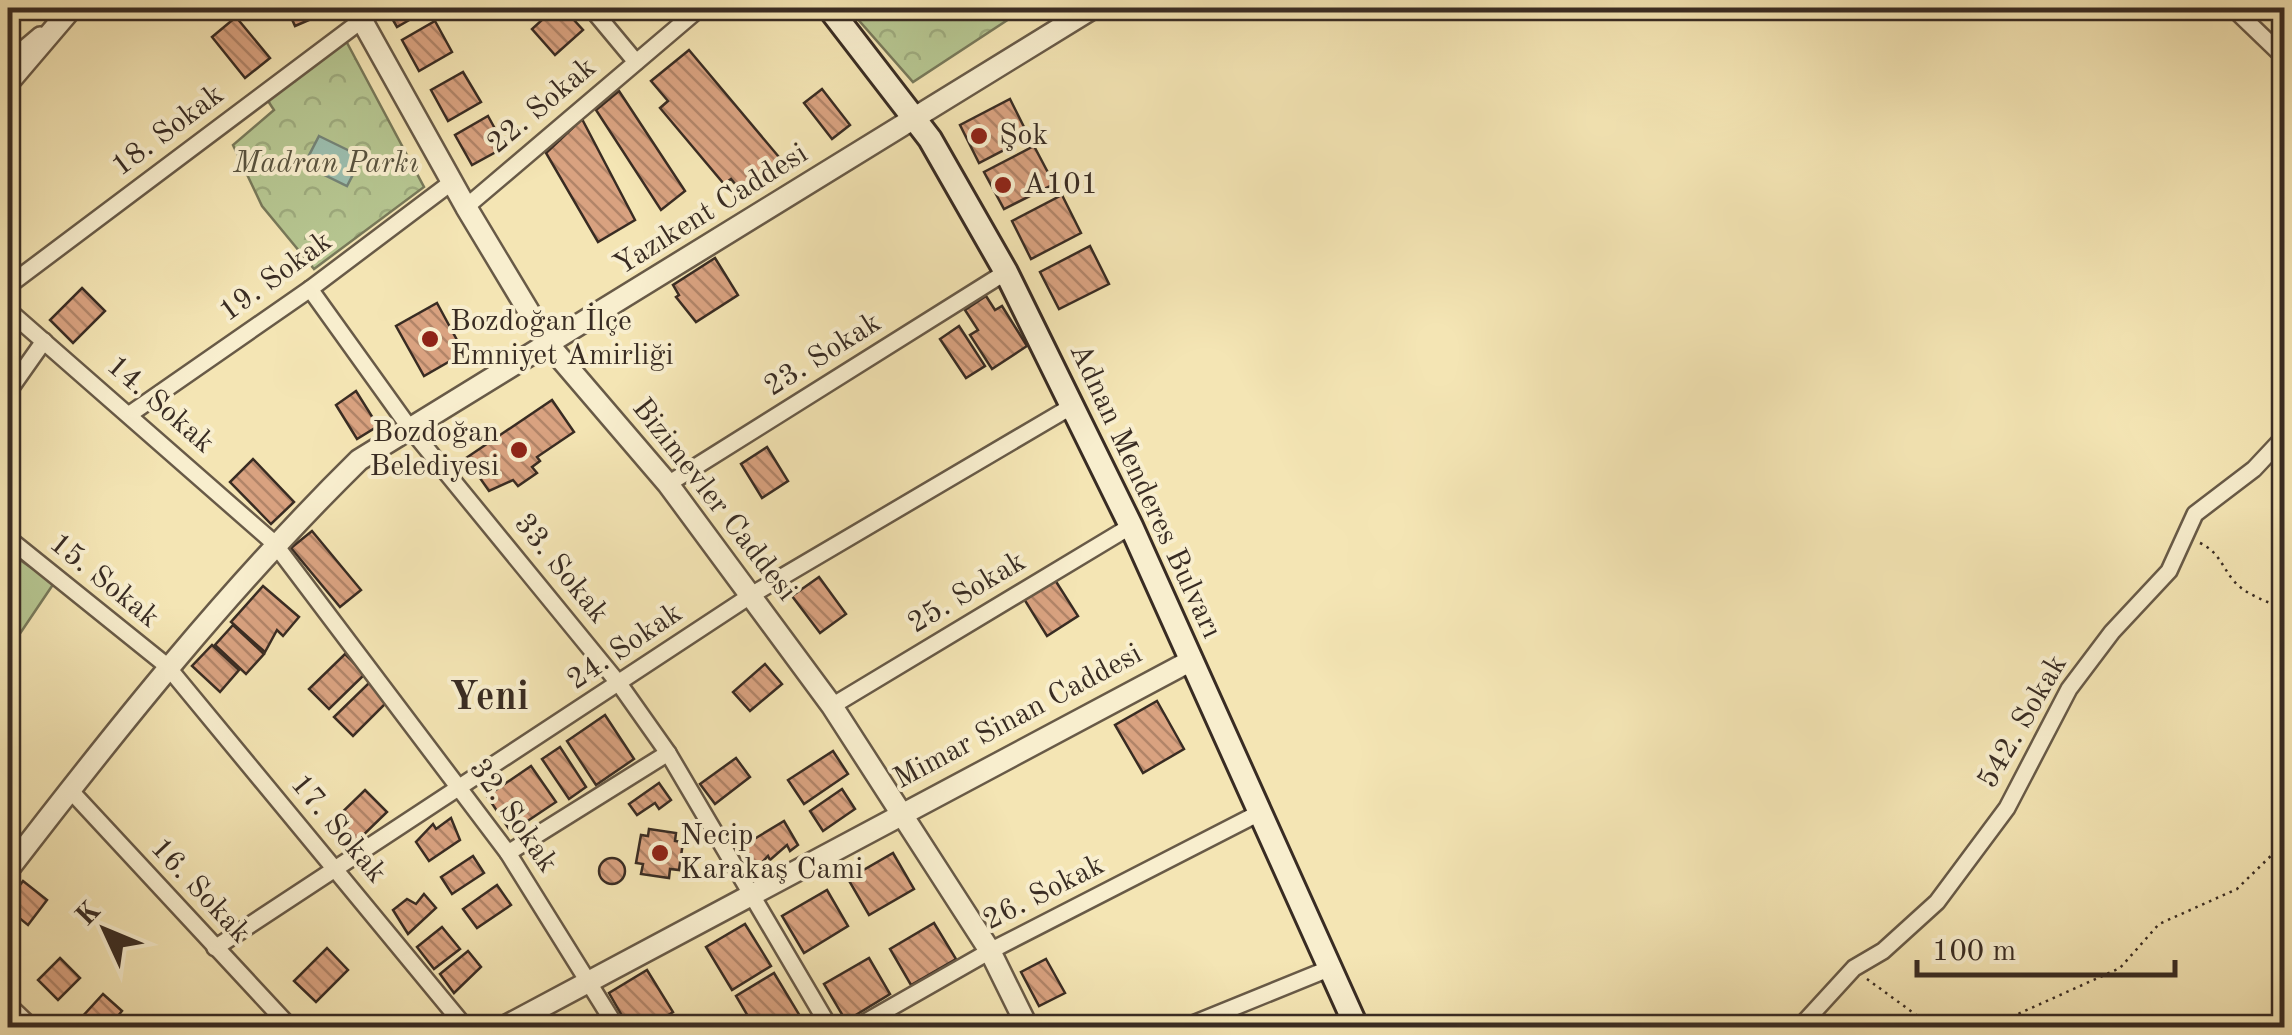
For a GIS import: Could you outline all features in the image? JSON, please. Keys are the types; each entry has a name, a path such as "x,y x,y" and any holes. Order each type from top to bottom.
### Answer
{"main road":[{"name":"Adnan Menderes Bulvarı","path":"829,8 916,119 1006,272 1131,526 1333,966 1357,1028"}],"street":[{"path":"591,8 636,62"},
{"name":"22. Sokak","path":"466,206 700,8"},
{"name":"Yazıkent Caddesi","path":"8,870 166,666 274,543 358,460 1093,8"},
{"path":"2233,8 2284,58"},
{"path":"8,62 69,10"},
{"path":"8,83 69,10"},
{"name":"Bizimevler Caddesi","path":"358,14 550,345 668,484 753,594 832,706 990,951 1028,1028"},
{"name":"18. Sokak","path":"8,286 358,14"},
{"name":"19. Sokak","path":"130,414 310,289 452,182"},
{"name":"23. Sokak","path":"668,484 1006,272"},
{"name":"33. Sokak","path":"310,289 409,427 620,685 668,753 830,1028"},
{"name":"14. Sokak","path":"8,310 274,543"},
{"path":"8,392 44,341"},
{"name":"24. Sokak","path":"215,948 753,594 1074,405"},
{"name":"542. Sokak","path":"1799,1028 1854,968 1883,951 1937,902 2008,808 2069,689 2112,632 2169,571 2195,514 2254,469 2284,437"},
{"name":"25. Sokak","path":"832,706 1131,526"},
{"name":"15. Sokak","path":"8,538 166,666"},
{"name":"32. Sokak","path":"274,543 508,854 617,1028"},
{"name":"Mimar Sinan Caddesi","path":"502,1028 1192,660"},
{"name":"17. Sokak","path":"166,666 466,1028"},
{"path":"508,854 668,753"},
{"name":"16. Sokak","path":"70,790 291,1028"},
{"name":"26. Sokak","path":"855,1028 990,951 1261,812"},
{"path":"1183,1028 1333,966"},
{"path":"8,1008 29,1028"}],"path":[{"path":"2184,538 2206,546 2246,592 2284,609"},
{"path":"1976,1028 1998,1023 2120,968 2160,924 2237,889 2284,843"},
{"path":"1854,968 1934,1028"}],"green space":[{"path":"848,8 1003,8 1012,17 913,82"},
{"name":"Madran Parkı","path":"345,39 424,187 314,269 262,206 233,145 274,110 266,98"},
{"path":"8,552 54,583 19,635 8,628"}],"shaded area":[{"path":"319,136 362,157 347,186 304,165"}],"building":[{"path":"287,8 330,8 332,10 295,26"},
{"path":"386,8 430,8 397,27"},
{"path":"555,8 563,8 583,30 555,55 532,29"},
{"path":"236,17 270,58 245,78 212,37"},
{"path":"435,21 452,52 419,71 402,40"},
{"path":"689,50 784,163 745,196 731,179 724,184 660,108 668,101 651,81"},
{"path":"463,72 481,102 448,121 431,90"},
{"path":"822,89 850,125 832,139 804,103"},
{"path":"619,91 685,191 661,210 596,110"},
{"path":"1010,99 1029,137 979,163 960,125"},
{"path":"488,116 505,147 472,165 455,135"},
{"path":"582,119 635,220 598,242 546,153"},
{"path":"1034,146 1054,184 1004,209 984,172"},
{"path":"1062,195 1081,233 1031,259 1012,221"},
{"path":"1090,246 1109,284 1059,309 1040,272"},
{"path":"715,258 738,295 696,322 676,297 679,295 673,285"},
{"path":"82,288 105,311 73,343 50,320"},
{"path":"986,296 995,310 1002,306 1027,346 992,369 970,335 978,330 965,310"},
{"name":"Bozdoğan İlçe Emniyet Amirliği","path":"437,303 464,353 424,376 396,326"},
{"path":"959,326 985,366 966,378 940,339"},
{"path":"356,391 378,426 357,439 336,405"},
{"path":"552,400 574,432 537,457 540,461 532,467 537,473 518,486 513,480 489,491 466,458"},
{"path":"767,447 788,481 762,498 741,464"},
{"path":"253,459 294,502 271,524 230,482"},
{"path":"312,531 361,590 340,607 291,548"},
{"path":"819,577 846,614 820,633 792,596"},
{"path":"1055,580 1078,616 1047,636 1024,599"},
{"path":"263,586 299,617 283,636 277,630 265,652 231,622"},
{"path":"233,625 264,654 246,674 215,645"},
{"path":"212,645 239,670 220,692 192,666"},
{"path":"345,654 365,674 329,709 309,689"},
{"path":"765,664 782,684 750,711 733,692"},
{"path":"370,682 388,701 353,736 334,717"},
{"path":"1157,701 1184,749 1143,773 1115,725"},
{"path":"605,715 634,759 596,785 567,741"},
{"path":"560,747 586,787 569,799 542,759"},
{"path":"833,751 848,774 804,804 788,780"},
{"path":"736,758 750,777 715,804 700,784"},
{"path":"531,766 556,802 511,832 487,796"},
{"path":"659,783 671,800 659,809 655,803 637,815 629,804"},
{"path":"842,789 855,809 823,831 810,811"},
{"path":"365,790 387,812 350,848 328,826"},
{"path":"451,818 460,840 429,861 416,842 433,824 436,829"},
{"path":"784,821 798,845 790,851 787,845 770,860 768,856 754,871 741,847"},
{"name":"Necip Karakaş Cami","path":"649,829 676,833 675,841 683,842 679,870 670,869 669,878 641,874 643,864 636,863 641,835 648,836"},
{"path":"893,853 914,889 869,915 848,879"},
{"path":"473,856 484,873 452,894 441,877"},
{"path":"612,858 621,862 625,871 621,880 612,884 603,880 599,871 603,862"},
{"path":"23,881 47,900 28,925 8,909 8,901"},
{"path":"497,885 511,905 477,928 463,909"},
{"path":"827,890 848,926 804,953 782,916"},
{"path":"424,894 436,908 408,934 393,910 407,899 416,904"},
{"path":"934,923 956,959 911,985 890,949"},
{"path":"745,924 771,966 732,990 706,947"},
{"path":"442,927 460,949 434,969 417,947"},
{"path":"327,948 348,970 316,1002 294,981"},
{"path":"468,951 481,967 454,993 440,974"},
{"path":"60,958 80,978 58,1000 38,980"},
{"path":"869,958 890,994 846,1021 824,984"},
{"path":"1046,959 1065,993 1039,1006 1021,972"},
{"path":"647,970 673,1012 648,1028 629,1028 609,993"},
{"path":"774,973 800,1016 780,1028 755,1028 736,996"},
{"path":"103,994 122,1011 108,1028 91,1028 81,1018"}],"place":[{"name":"Şok","path":"979,136"},
{"name":"A101","path":"1003,185"},
{"name":"Bozdoğan İlçe Emniyet Amirliği","path":"430,339"},
{"name":"Bozdoğan Belediyesi","path":"519,450"},
{"name":"Necip Karakaş Cami","path":"660,853"}],"district":[{"name":"Yeni","path":"489,699"}]}
